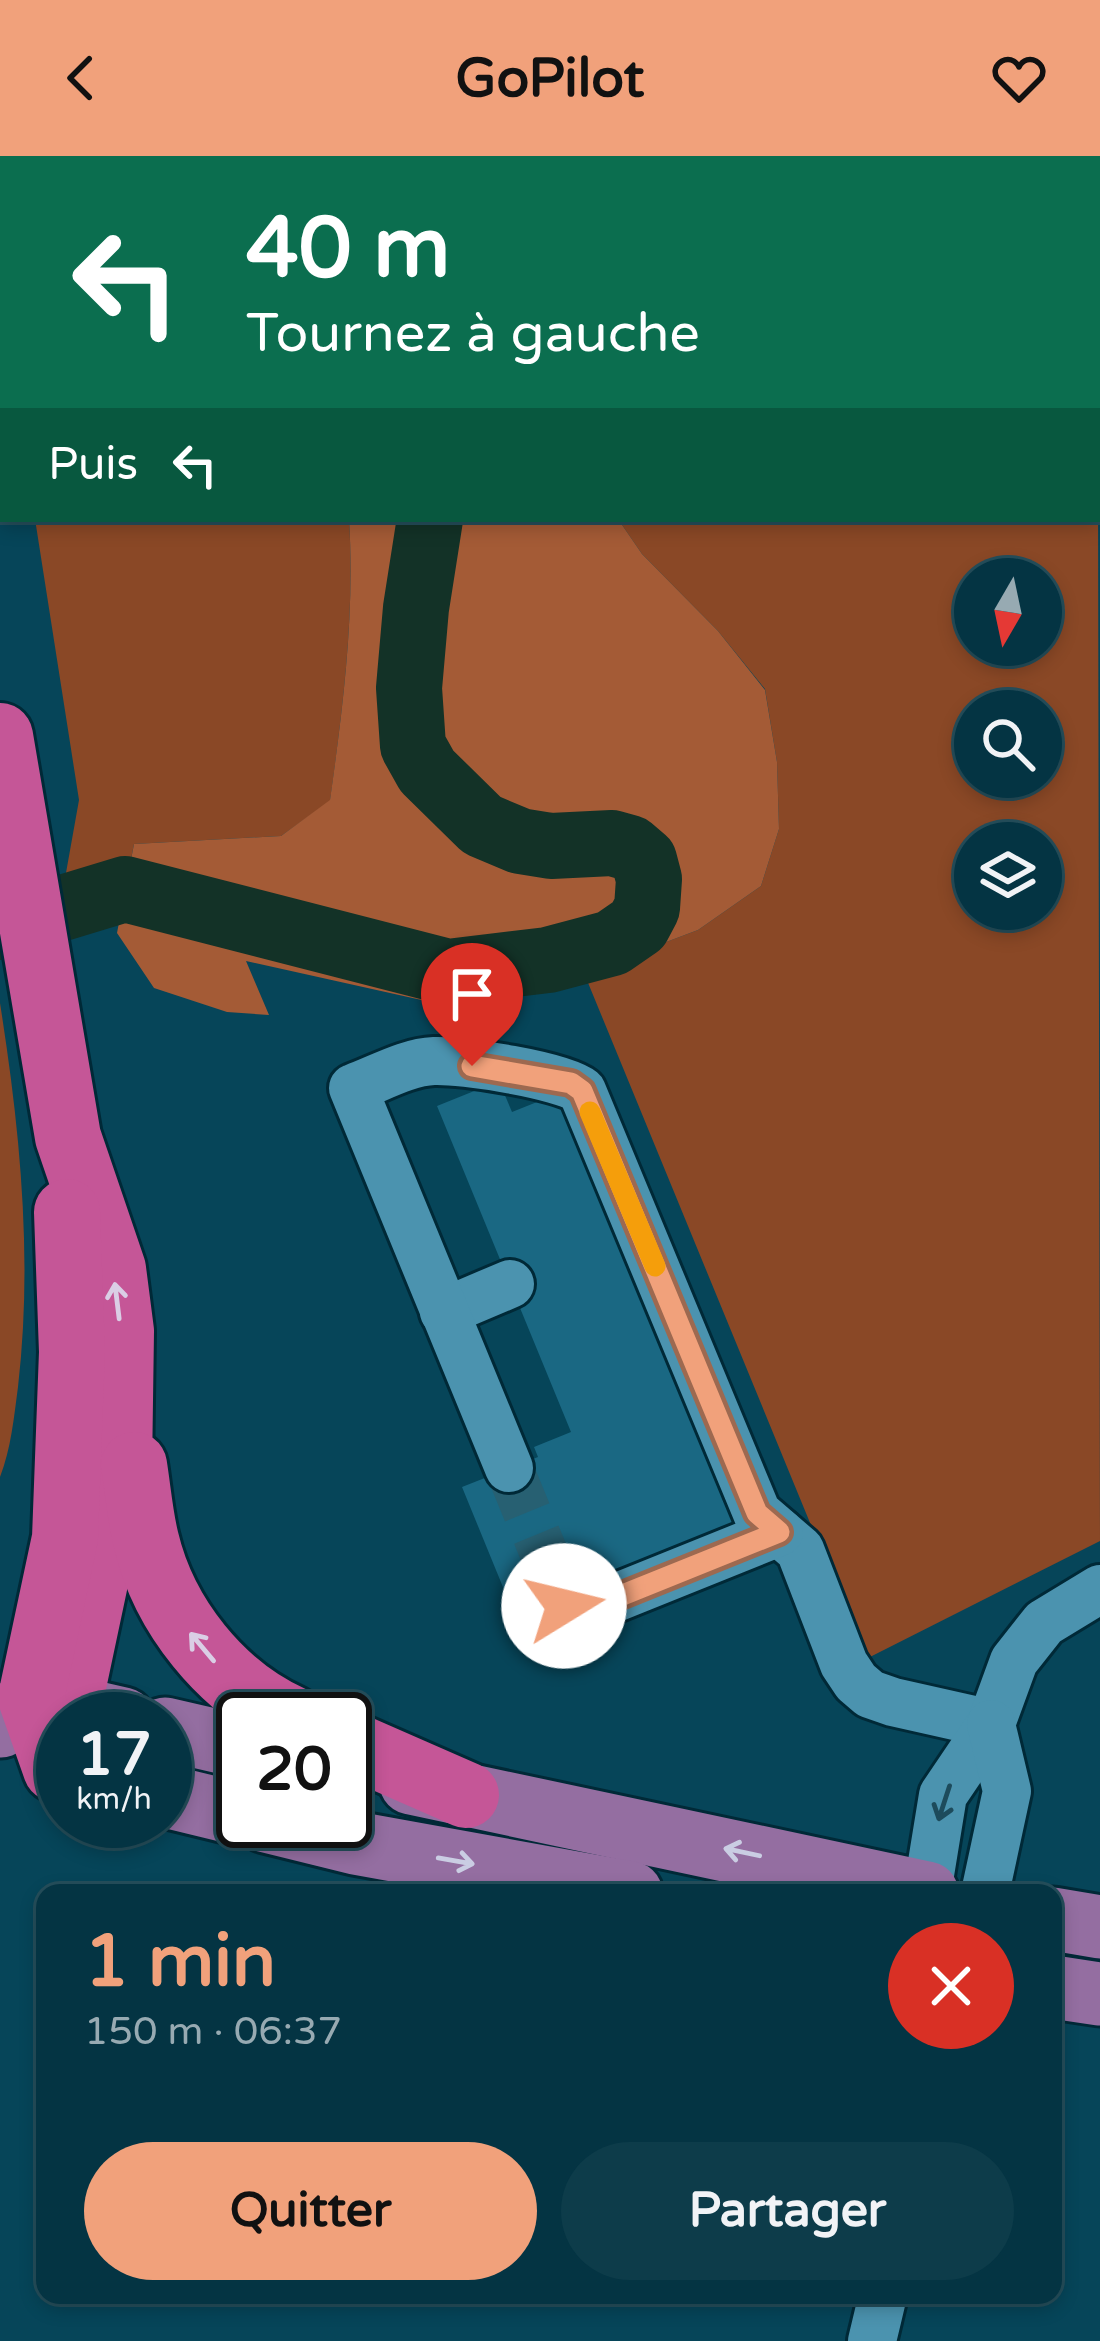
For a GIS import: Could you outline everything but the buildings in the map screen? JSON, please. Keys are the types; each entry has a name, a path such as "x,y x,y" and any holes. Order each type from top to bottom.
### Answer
{"highway":[{"path":"0,736 68,1137 113,1269 122,1389 146,1541 169,1601 204,1652 250,1692"},
{"path":"55,1692 72,1352 66,1232 68,1137"},
{"path":"63,1692 115,1495 122,1389"},
{"path":"372,1754 466,1795"}],"main road":[{"path":"372,1775 885,1884"},
{"path":"372,1846 582,1884"},
{"path":"1062,1921 1100,1927"},
{"path":"1062,1988 1100,1994"}],"street":[{"path":"509,1468 352,1088 418,1064 436,1061 571,1083 582,1091 757,1513 800,1550 844,1664 870,1694 991,1724"},
{"path":"444,1312 511,1284"},
{"path":"561,1595 568,1617 779,1532"},
{"path":"928,1884 943,1795 991,1724 1014,1661 1044,1623 1100,1589"},
{"path":"988,1884 1006,1791 991,1724"},
{"path":"872,2341 881,2304"}],"shaded area":[{"path":"35,522 349,522 349,625 330,801 281,836 134,844 129,869 64,884 79,800"},
{"path":"349,522 620,522 642,554 718,631 765,690 777,762 779,829 761,886 698,930 584,973 435,1003 246,961 269,1015 227,1012 154,988 117,933 134,844 281,836 330,800 349,625"},
{"path":"620,522 1098,522 1100,1541 866,1659 584,973 698,930 761,886 779,829 777,762 765,689 718,631 642,554"},
{"path":"0,1003 18,1146 24,1290 15,1410 0,1477"}],"waterway":[{"path":"0,927 125,889 448,972 548,960 612,943 638,925 647,908 649,879 644,860 630,848 612,843 551,846 520,841 482,825 427,771 413,746 409,688 430,522"}],"tunnel":[{"path":"509,1468 561,1595"}],"slow traffic":[{"path":"590,1112 655,1266"}],"route":[{"path":"472,1066 571,1083 582,1091 757,1513 779,1532 568,1617 564,1606"}]}
